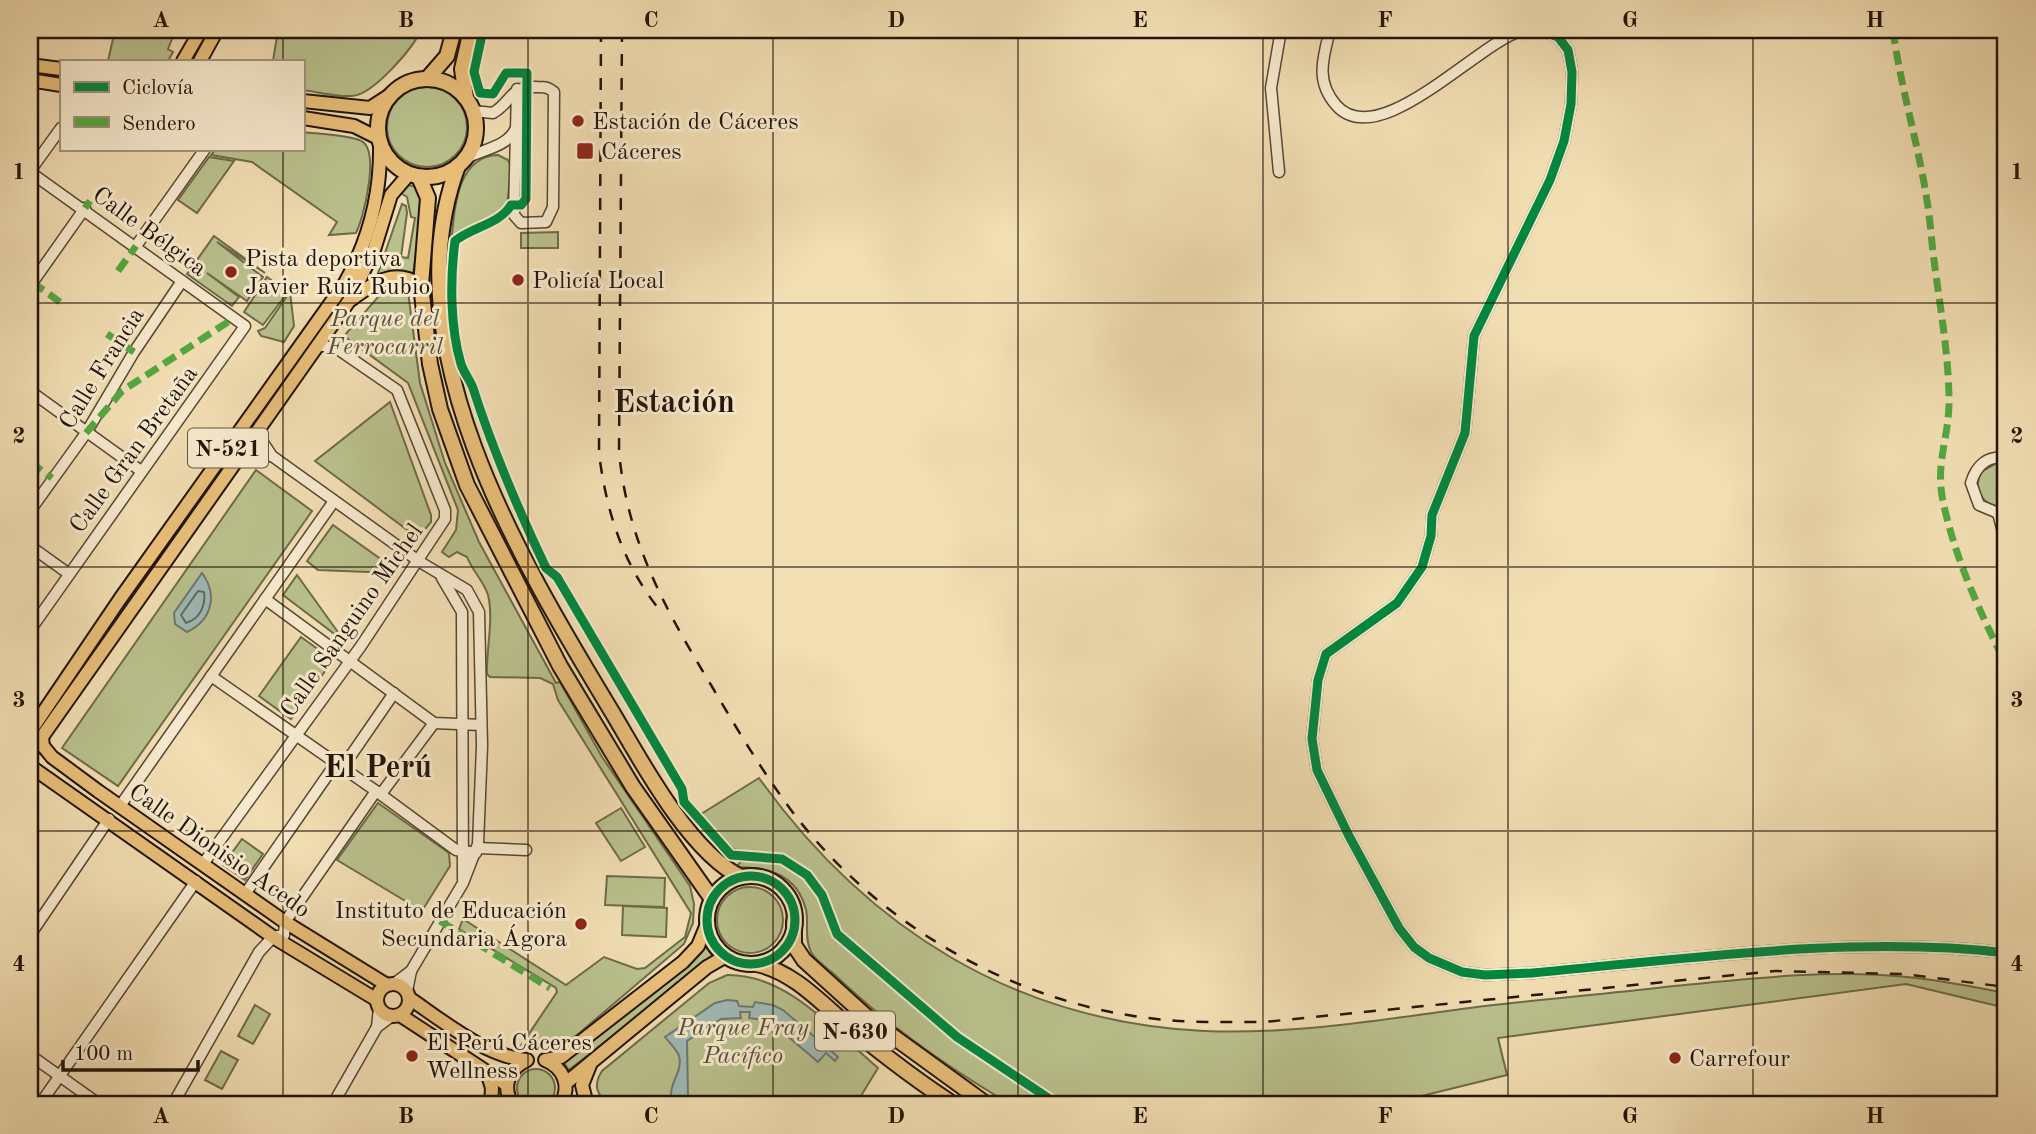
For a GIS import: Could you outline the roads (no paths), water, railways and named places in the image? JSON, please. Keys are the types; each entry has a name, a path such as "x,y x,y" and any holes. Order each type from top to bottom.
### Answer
{"highway":[{"path":"427,79 447,56 454,30"},
{"name":"N-630","path":"471,30 462,69 475,140 461,163 442,225 440,285 449,360 473,449 524,555 579,657 641,761 713,860 741,877 765,879 782,889 792,907 794,945 804,960 869,1019 986,1104"},
{"path":"470,105 445,82 427,79 403,85 390,95 378,120 379,141 390,162 414,175 426,189 428,207 422,247 421,285 424,327 440,409 467,485 567,677 633,786 712,899"},
{"path":"414,175 437,176 461,163"},
{"path":"726,956 714,944 707,924 712,899 722,887 741,877"},
{"path":"755,964 780,952 792,934 794,921"},
{"name":"N-630","path":"726,956 742,963 775,967 856,1032 953,1104"}],"main road":[{"path":"201,60 217,30"},
{"path":"184,60 199,33"},
{"path":"30,65 60,69"},
{"path":"30,80 60,85"},
{"path":"304,101 370,108 390,95"},
{"path":"304,118 354,125 379,141"},
{"name":"N-521","path":"30,752 59,691 115,605 345,283 367,239 375,206 379,141"},
{"name":"N-521","path":"36,735 349,301 379,239 391,195 414,175"},
{"path":"349,301 378,281 393,276 408,278 421,285"},
{"path":"34,768 30,739 59,691"},
{"name":"Calle Dionisio Acedo","path":"36,735 52,757 245,894 285,922 391,984"},
{"path":"30,752 39,751 52,757"},
{"name":"Calle Dionisio Acedo","path":"34,768 273,937 378,1004"},
{"path":"507,1097 487,1072 378,1004 379,991 391,984 488,1048 509,1058 545,1060 561,1057 683,962 698,946 707,924"},
{"path":"561,1104 566,1086 594,1059 707,967 726,956"},
{"path":"396,1016 407,1008 408,994"},
{"path":"589,1103 583,1079 594,1059"},
{"path":"507,1097 513,1070 526,1060"},
{"path":"545,1060 559,1069 566,1086 589,1103"},
{"path":"487,1072 492,1088 491,1104"}],"street":[{"path":"1279,172 1271,88 1281,30"},
{"path":"1330,30 1322,61 1323,85 1340,109 1356,116 1370,116 1418,98 1496,43 1524,30"},
{"path":"1541,30 1558,37 1568,50 1572,72 1571,104 1564,141 1549,180 1474,336 1465,433 1432,516 1427,552 1414,581 1397,603 1326,654 1318,680 1313,754 1349,836 1399,928 1414,947 1429,958 1462,972 1485,975 1836,949 1970,949 2006,953"},
{"path":"199,33 210,43"},
{"path":"499,110 517,89 548,87 554,95 553,207 550,218 539,224 522,223 514,215 517,89"},
{"path":"461,163 487,147 498,146 509,139 516,122 511,112 499,110 486,114 470,105"},
{"path":"30,172 60,129"},
{"path":"498,146 509,153 515,166"},
{"path":"136,246 204,150"},
{"name":"Calle Bélgica","path":"30,172 85,208 245,326"},
{"path":"30,286 85,208"},
{"name":"Calle Francia","path":"30,511 86,433 134,352 182,281"},
{"name":"Calle Gran Bretaña","path":"30,629 245,326"},
{"name":"Calle Sanguino Michel","path":"203,864 420,562 445,519 445,510 404,401 397,390 336,348 317,345"},
{"path":"30,391 141,471"},
{"path":"259,429 260,438 272,456"},
{"path":"241,454 259,452 272,456 440,576 467,590 479,612 481,720 477,848 463,883 411,971 408,994"},
{"path":"2006,458 1990,458 1982,463 1972,483 1979,505 2002,513 2006,543"},
{"path":"30,935 334,501"},
{"path":"30,546 69,574"},
{"path":"440,576 462,612 463,883"},
{"path":"265,599 434,723 481,720"},
{"path":"462,612 472,609 479,612"},
{"path":"211,676 442,838 462,848 526,850"},
{"path":"245,894 394,693"},
{"path":"173,1104 260,952 273,937 272,929 285,922 379,792 434,723"},
{"path":"442,838 454,833 462,823"},
{"path":"40,1104 196,881"},
{"path":"391,984 411,971"},
{"path":"333,1104 377,1027 378,1004"},
{"path":"377,1027 396,1016"},
{"path":"30,1055 99,1104"}],"water":[{"path":"202,573 210,590 210,606 202,621 187,632 175,624 174,613"},
{"path":"737,1001 739,1006 753,1007 755,1002 783,1010 838,1057 835,1061 826,1053 818,1062 770,1021 749,1018 750,1012 740,1012 741,1018 721,1019 687,1041 688,1100 685,1104 674,1104 671,1092 680,1062 675,1049 665,1037 715,1003"}],"railway":[{"path":"601,30 599,453 611,515 625,554 658,608"},
{"path":"622,30 619,452 631,517 652,577 666,605 723,705 771,781 791,810 825,850 863,887 904,921 949,950 996,974 1045,994 1096,1009 1177,1021 1264,1022 1775,971 1903,974 2006,987"}],"place":[{"name":"Estación de Cáceres","path":"578,121"},
{"name":"Cáceres","path":"585,151"},
{"name":"Pista deportiva Javier Ruiz Rubio","path":"231,272"},
{"name":"Policía Local","path":"518,280"},
{"name":"Instituto de Educación Secundaria Ágora","path":"581,924"},
{"name":"El Perú Cáceres Wellness","path":"412,1056"},
{"name":"Carrefour","path":"1675,1058"}],"district":[{"name":"Estación","path":"674,401"},
{"name":"El Perú","path":"378,766"}],"park label":[{"name":"Parque del Ferrocarril","path":"385,332"},
{"name":"Parque Fray Pacífico","path":"743,1041"}]}
